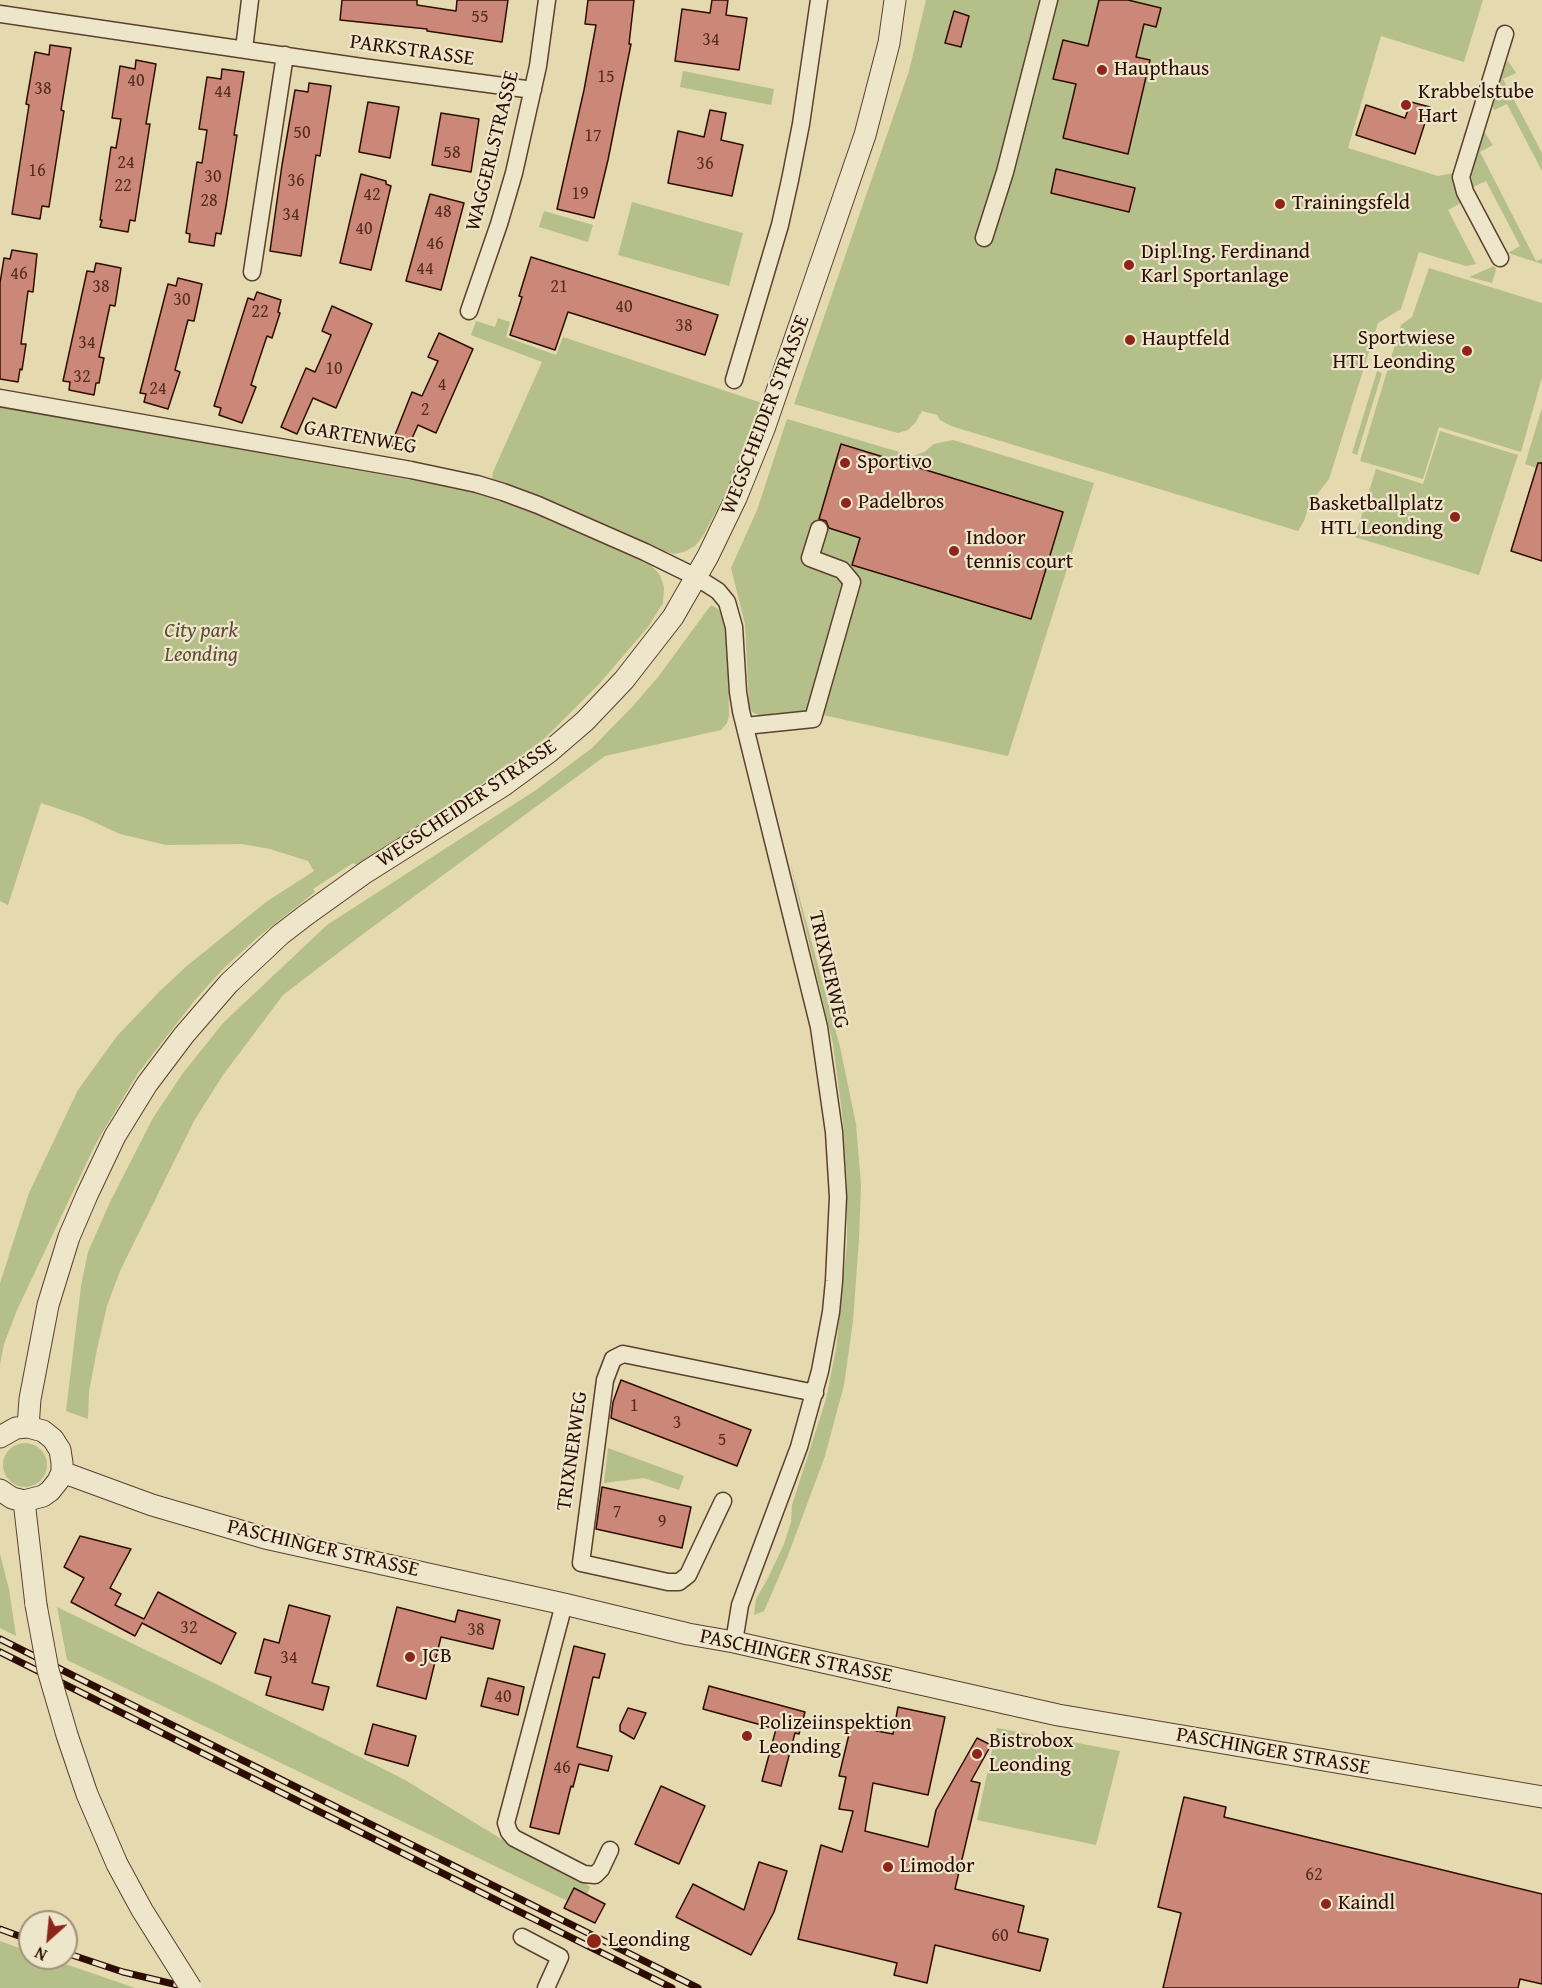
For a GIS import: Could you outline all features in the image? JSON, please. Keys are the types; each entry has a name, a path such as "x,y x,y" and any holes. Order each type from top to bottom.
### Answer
{"street":[{"path":"244,49 250,0"},
{"name":"WAGGERLSTRASSE","path":"469,311 511,183 540,56 547,0"},
{"path":"734,380 780,225 801,124 819,0"},
{"name":"WEGSCHEIDER STRASSE","path":"28,1427 30,1399 48,1305 69,1237 115,1136 147,1084 184,1035 229,983 280,935 366,872 504,785 549,752 585,721 624,680 673,617 736,498 764,429 866,135 889,43 896,0"},
{"path":"984,238 1005,172 1049,0"},
{"name":"PARKSTRASSE","path":"0,14 533,90"},
{"path":"1500,258 1465,192 1461,177 1505,34"},
{"path":"252,272 285,55"},
{"name":"GARTENWEG","path":"0,398 411,470 477,484 538,505 696,577"},
{"path":"744,726 813,719 852,582 842,570 810,558 819,529"},
{"name":"TRIXNERWEG","path":"696,577 718,591 727,602 732,616 738,692 744,726 819,1027 834,1132 838,1197 831,1312 815,1393 799,1447 740,1605 734,1642"},
{"name":"TRIXNERWEG","path":"723,1501 688,1575 679,1582 668,1582 581,1563 605,1380 613,1359 623,1354 815,1393"},
{"path":"0,1437 16,1428 28,1427 43,1431 53,1439 60,1450 62,1472 58,1482 50,1491 34,1500 24,1501 12,1498 0,1490"},
{"name":"PASCHINGER STRASSE","path":"62,1472 152,1505 245,1533 688,1634 734,1642 1058,1714 1542,1797"},
{"path":"24,1501 36,1605 48,1670 87,1794 117,1864 190,1988"},
{"path":"564,1604 507,1823 509,1832 514,1838 584,1874 595,1875 610,1850"},
{"path":"522,1937 560,1957 546,1988"}],"green space":[{"name":"Dipl.Ing. Ferdinand Karl Sportanlage","path":"926,0 1483,0 1464,62 1381,36 1348,148 1438,176 1454,173 1454,188 1461,203 1448,210 1476,264 1466,266 1419,252 1401,309 1378,323 1329,479 1309,505 1298,531 951,426 940,420 937,415 922,411 908,430 898,433 794,404 909,71"},
{"path":"1508,61 1516,73 1503,79 1542,153 1542,171 1507,104 1494,110 1493,107"},
{"path":"683,71 774,89 771,105 680,87"},
{"path":"1485,133 1493,145 1480,152 1536,261 1542,259 1542,264 1508,253 1520,246 1486,181 1473,187 1471,174 1482,135"},
{"path":"632,202 743,233 729,286 618,255"},
{"path":"544,211 593,225 588,242 539,227"},
{"path":"1494,266 1496,269 1492,283 1469,277"},
{"name":"Sportwiese HTL Leonding","path":"1429,268 1542,303 1542,377 1521,452 1439,427 1423,479 1360,461 1401,325 1412,317"},
{"path":"498,318 510,322 506,337 556,355 563,337 762,403 727,490 703,536 695,546 674,554 648,546 492,479 493,472 542,362 471,335 476,321 495,327"},
{"path":"1377,371 1382,373 1357,455 1352,453"},
{"name":"City park Leonding","path":"0,407 490,494 510,500 647,561 660,575 664,587 663,603 648,627 599,684 544,739 475,789 357,865 353,863 313,889 315,892 258,937 223,969 195,1000 138,1073 95,1145 17,1310 4,1344 0,1365 0,1283 29,1193 78,1090 117,1036 188,965 266,902 314,871 308,861 270,849 242,844 166,845 120,834 83,817 41,803 8,905 0,901"},
{"path":"1542,408 1542,470 1525,464"},
{"path":"787,419 913,456 924,452 934,444 953,440 1094,483 1008,756 805,711 759,715 752,712 749,706 745,624 731,568 757,510"},
{"name":"Basketballplatz HTL Leonding","path":"1440,431 1518,455 1479,575 1355,537 1376,469 1423,484"},
{"path":"711,605 718,609 724,617 728,637 729,715 727,723 721,730 605,756 283,995 223,1075 194,1121 120,1271 107,1306 97,1349 89,1392 88,1419 66,1411 81,1286 88,1252 110,1202 153,1118 183,1073 223,1023 327,925 536,790 592,748 658,677"},
{"path":"790,862 840,1047 856,1124 861,1185 859,1239 853,1321 844,1385 825,1456 787,1558 764,1611 754,1615 756,1599 784,1544 791,1522 792,1505 826,1399 836,1349 847,1244 847,1183 843,1121 833,1044"},
{"path":"25,1443 41,1449 47,1465 41,1481 25,1487 9,1481 3,1465 9,1449"},
{"path":"608,1448 684,1476 679,1490 644,1478 604,1483"},
{"path":"0,1554 9,1589 16,1636 0,1628"},
{"path":"57,1607 216,1684 405,1780 511,1845 585,1882 590,1887 582,1908 67,1660"},
{"path":"997,1728 1120,1751 1096,1845 977,1820"},
{"path":"0,1941 18,1948 18,1970 78,1968 135,1988 0,1988"}],"building":[{"path":"342,0 417,0 417,5 456,11 457,0 508,0 502,42 427,31 427,29 340,20"},
{"path":"588,0 634,0 629,44 631,44 594,218 557,209 596,25 585,24"},
{"path":"712,0 728,0 726,15 747,18 739,70 675,61 682,9 710,13"},
{"name":"Haupthaus","path":"1099,0 1128,0 1161,8 1156,27 1144,24 1136,57 1150,60 1128,154 1063,138 1076,84 1053,79 1063,40 1088,46"},
{"path":"954,11 969,16 961,47 945,43"},
{"path":"50,45 71,48 49,207 42,206 40,219 12,214 35,52 49,55"},
{"path":"136,60 156,64 146,124 150,124 135,221 130,220 128,232 100,227 102,220 100,220 111,147 116,148 121,119 112,118 120,66 135,69"},
{"path":"222,69 244,72 226,206 221,234 216,233 214,246 189,242 190,234 186,233 197,162 202,163 207,130 199,129 207,77 221,79"},
{"path":"309,83 331,86 320,156 316,155 301,256 270,251 295,90 308,92"},
{"path":"368,102 399,107 390,158 359,152"},
{"path":"1411,102 1430,107 1415,154 1356,135 1366,105 1405,118"},
{"path":"710,110 726,113 721,140 743,145 732,196 668,183 678,131 704,137"},
{"path":"441,113 479,119 471,172 432,165"},
{"path":"1056,169 1135,188 1129,212 1051,193"},
{"path":"361,174 386,181 386,184 391,186 371,270 340,263"},
{"path":"430,194 464,203 441,290 406,281"},
{"path":"12,250 37,254 33,292 28,291 21,344 26,344 18,382 0,379 0,283 4,258 10,259"},
{"path":"531,257 718,315 705,355 568,312 555,350 510,335"},
{"path":"96,263 121,268 115,306 110,305 99,357 104,358 94,395 69,390 70,382 63,381 87,271 94,272"},
{"path":"178,278 202,284 194,321 188,320 175,370 180,372 168,409 144,402 146,394 140,393 168,284 176,286"},
{"path":"257,292 281,300 278,312 280,313 272,338 267,336 251,385 256,387 242,423 219,415 221,408 214,406 248,298 254,300"},
{"path":"332,306 372,324 336,408 313,398 297,434 281,427 306,368 315,372 323,354 331,335 322,331"},
{"path":"439,333 473,349 436,433 418,425 406,452 391,445 412,392 422,396 438,361 428,357"},
{"name":"Indoor tennis court","path":"841,444 1063,512 1031,619 852,565 860,538 829,528 826,521 819,519"},
{"path":"1538,463 1542,463 1542,561 1511,551"},
{"path":"621,1380 751,1430 737,1466 611,1418 613,1402"},
{"path":"602,1487 691,1507 682,1548 596,1529"},
{"path":"80,1536 131,1549 110,1588 121,1594 115,1605 144,1619 158,1592 236,1633 221,1664 142,1623 135,1636 71,1602 84,1578 64,1567"},
{"path":"289,1605 330,1616 312,1683 329,1687 323,1710 266,1695 271,1677 255,1673 264,1639 279,1643"},
{"name":"JCB","path":"397,1607 455,1622 458,1610 500,1620 493,1649 441,1637 426,1699 377,1686"},
{"path":"574,1646 605,1654 599,1678 593,1677 577,1747 612,1756 608,1771 579,1764 559,1834 530,1827"},
{"path":"488,1678 524,1687 518,1715 481,1706"},
{"path":"709,1686 805,1712 799,1734 795,1733 781,1786 762,1781 776,1729 703,1709"},
{"name":"Limodor","path":"898,1707 945,1717 928,1795 873,1783 865,1831 928,1847 936,1810 977,1738 991,1745 971,1781 980,1783 955,1889 1024,1906 1018,1932 1048,1939 1040,1971 935,1945 927,1983 894,1975 897,1963 798,1939 821,1845 842,1852 853,1811 839,1809 846,1777 839,1776 851,1726 893,1734"},
{"path":"628,1708 646,1713 634,1739 620,1731 620,1725"},
{"path":"373,1724 416,1736 408,1766 365,1754"},
{"path":"661,1786 705,1806 679,1864 635,1844"},
{"name":"Kaindl","path":"1184,1797 1226,1807 1224,1817 1542,1894 1542,1984 1520,1979 1518,1988 1163,1988 1181,1913 1158,1907"},
{"path":"759,1862 787,1871 774,1912 751,1955 676,1917 693,1884 744,1910"},
{"path":"574,1888 605,1904 595,1923 564,1908"}],"railway":[{"path":"0,1639 698,1988"},
{"path":"0,1652 672,1988"},
{"path":"0,1929 18,1936"},
{"path":"78,1957 123,1972 190,1988"}],"place":[{"name":"Haupthaus","path":"1102,70"},
{"name":"Krabbelstube Hart","path":"1406,105"},
{"name":"Trainingsfeld","path":"1280,204"},
{"name":"Dipl.Ing. Ferdinand Karl Sportanlage","path":"1129,265"},
{"name":"Hauptfeld","path":"1130,340"},
{"name":"Sportwiese HTL Leonding","path":"1467,351"},
{"name":"Sportivo","path":"845,463"},
{"name":"Padelbros","path":"846,503"},
{"name":"Basketballplatz HTL Leonding","path":"1455,517"},
{"name":"Indoor tennis court","path":"954,551"},
{"name":"JCB","path":"410,1657"},
{"name":"Polizeiinspektion Leonding","path":"747,1736"},
{"name":"Bistrobox Leonding","path":"977,1754"},
{"name":"Limodor","path":"888,1867"},
{"name":"Kaindl","path":"1326,1904"},
{"name":"Leonding","path":"594,1941"}]}
